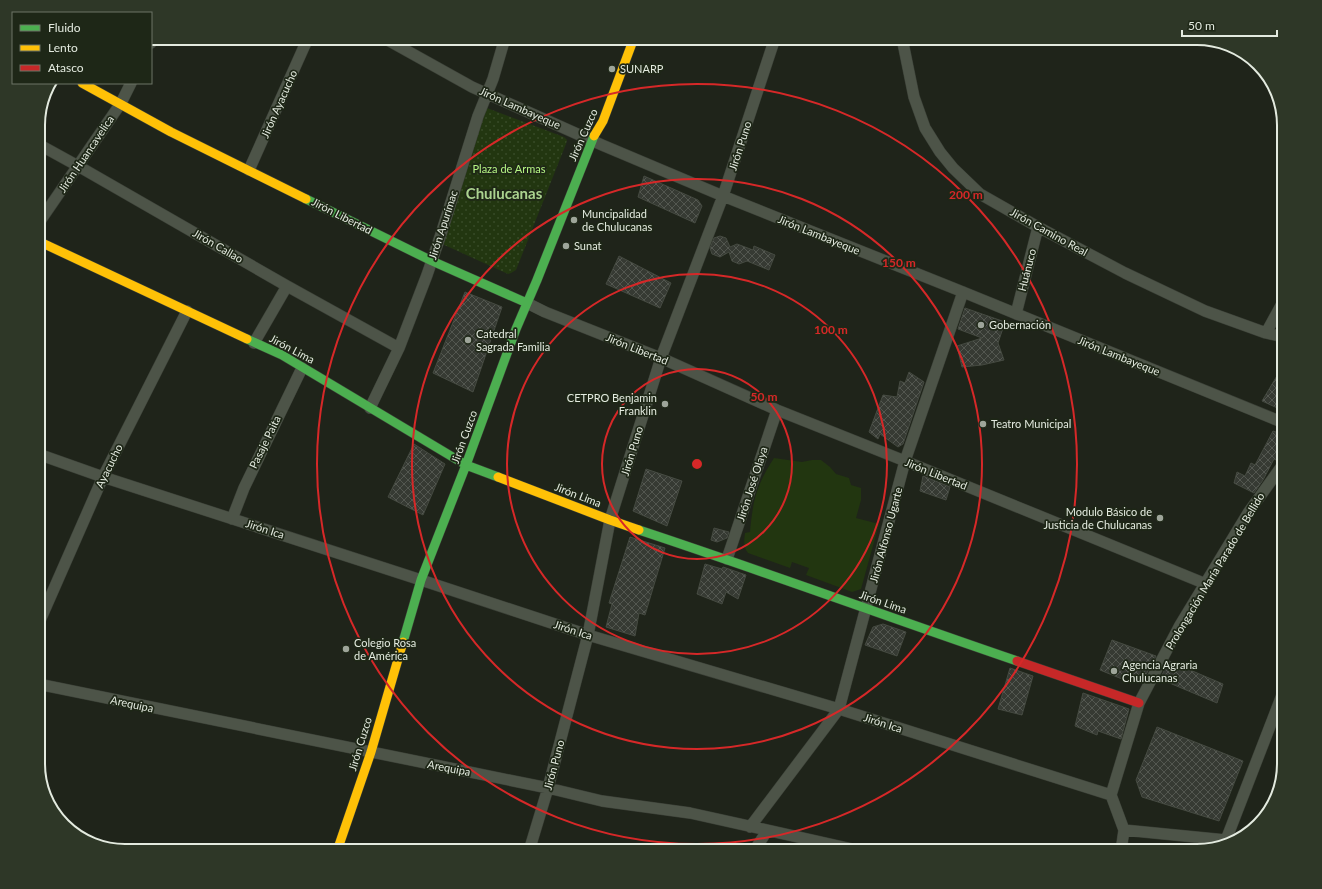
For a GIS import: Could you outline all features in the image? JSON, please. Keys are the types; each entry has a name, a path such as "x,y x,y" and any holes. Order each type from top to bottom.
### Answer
{"street":[{"name":"Jirón Ayacucho","path":"249,170 305,45"},
{"name":"Jirón Lambayeque","path":"397,45 486,94 723,196 1277,420"},
{"name":"Jirón Apurímac","path":"370,408 399,348 432,261 478,116 493,79 503,45"},
{"name":"Jirón Cuzco","path":"339,844 371,752 421,580 466,465 516,329 537,280 592,140 603,121 631,45"},
{"name":"Jirón Puno","path":"531,844 548,788 588,635 610,520 660,358 723,196 774,45"},
{"name":"Jirón Camino Real","path":"903,45 914,97 925,128 940,152 953,168 980,194 1038,227 1125,273 1205,311 1277,336"},
{"name":"Jirón Libertad","path":"84,84 171,132 432,261 457,270 527,302 545,312 660,358 776,410 1206,584"},
{"name":"Jirón Huancavelica","path":"45,214 121,104 131,84"},
{"name":"Jirón Callao","path":"45,148 399,348"},
{"name":"Huánuco","path":"1016,314 1038,227"},
{"name":"Jirón Lima","path":"45,244 282,355 466,465 610,520 727,559 1139,704"},
{"path":"254,343 287,286"},
{"name":"Jirón Alfonso Ugarte","path":"750,827 839,709 905,461 963,292"},
{"name":"Ayacucho","path":"45,608 102,477 187,311"},
{"path":"1266,332 1277,312"},
{"name":"Pasaje Paita","path":"232,518 254,466 302,368"},
{"name":"Jirón José Olaya","path":"727,559 776,410"},
{"name":"Jirón Ica","path":"45,457 102,477 232,518 588,635 839,709 1111,795"},
{"name":"Prolongación María Parado de Bellido","path":"1111,795 1139,704 1180,625 1248,513 1277,473"},
{"name":"Arequipa","path":"45,685 548,788 602,801 690,814 828,844"},
{"path":"1233,835 1277,710"},
{"path":"1111,795 1124,830 1122,844"},
{"path":"1124,830 1221,840"},
{"path":"759,844 767,831"}],"green space":[{"name":"Plaza de Armas","path":"487,108 564,137 567,140 516,270 508,274 440,243 482,110"},
{"path":"774,458 802,462 821,460 836,474 849,478 851,485 861,488 861,500 856,518 879,524 861,589 852,592 806,575 809,568 792,562 790,568 746,551 744,543 745,533 750,532 752,511 756,494 763,477"}],"building":[{"path":"644,176 698,200 702,206 695,223 638,197"},
{"path":"720,236 726,238 730,247 737,244 753,250 754,246 775,255 769,270 747,261 739,264 732,261 729,252 720,257 712,254 710,248 714,238"},
{"path":"619,256 671,283 660,308 606,284"},
{"name":"Catedral Sagrada Familia","path":"465,292 502,307 473,392 433,373"},
{"path":"965,308 1005,322 998,343 1004,360 982,365 962,367 957,346 982,338 958,329"},
{"path":"909,372 924,382 903,444 898,447 880,434 878,439 869,432 883,395 897,397 900,381 905,383"},
{"path":"1277,376 1277,408 1262,401"},
{"path":"1273,431 1277,432 1277,458 1276,460 1274,459 1254,493 1234,483 1237,472 1245,476 1251,463 1255,465"},
{"path":"414,444 445,464 423,515 388,497"},
{"path":"646,469 682,481 667,526 633,511"},
{"path":"923,476 950,487 946,500 920,491"},
{"path":"714,528 729,532 727,538 717,542 711,540"},
{"path":"630,537 665,548 645,615 639,613 635,636 606,627 612,604 609,603"},
{"path":"705,564 722,569 723,567 746,575 738,599 726,592 722,604 697,594"},
{"path":"883,624 906,632 897,656 865,645 873,627"},
{"path":"1112,640 1156,656 1142,682 1124,674 1122,679 1100,670"},
{"path":"1169,661 1223,684 1217,703 1160,679"},
{"path":"1010,668 1033,676 1022,715 998,709"},
{"path":"1083,693 1129,709 1121,739 1098,731 1097,735 1075,726"},
{"path":"1157,727 1243,761 1219,821 1142,797 1136,780"}],"traffic: fast":[{"path":"403,642 421,580 466,465 516,329 594,136"},
{"path":"306,199 432,261 527,303"},
{"path":"247,339 282,355 466,465 498,477"},
{"path":"639,530 1017,661"}],"traffic: slow":[{"path":"594,136 603,121 631,45"},
{"path":"84,84 171,132 306,199"},
{"path":"45,244 247,339"},
{"path":"498,477 639,530"},
{"path":"339,844 371,752 403,642"}],"traffic: jam":[{"path":"1017,661 1139,703"}],"place":[{"name":"SUNARP","path":"612,69"},
{"name":"Muncipalidad de Chulucanas","path":"574,220"},
{"name":"Sunat","path":"566,246"},
{"name":"Gobernación","path":"981,325"},
{"name":"Catedral Sagrada Familia","path":"468,340"},
{"name":"CETPRO Benjamin Franklin","path":"665,404"},
{"name":"Teatro Municipal","path":"983,424"},
{"name":"Modulo Básico de Justicia de Chulucanas","path":"1160,518"},
{"name":"Colegio Rosa de América","path":"346,649"},
{"name":"Agencia Agraria Chulucanas","path":"1114,671"}],"district":[{"name":"Chulucanas","path":"504,194"}]}
